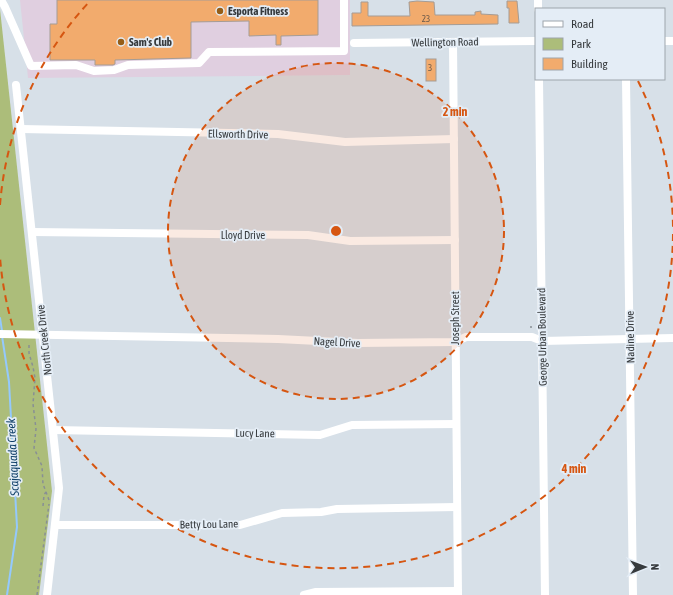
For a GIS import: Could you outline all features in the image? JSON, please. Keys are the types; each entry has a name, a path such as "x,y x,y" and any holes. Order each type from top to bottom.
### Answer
{"street":[{"path":"1,0 31,66 76,65 94,70 114,70 128,65 199,63 209,52 344,51 344,0"},
{"name":"Wellington Road","path":"354,43 535,41"},
{"name":"Joseph Street","path":"453,42 458,593"},
{"name":"George Urban Boulevard","path":"539,80 545,595"},
{"name":"Nadine Drive","path":"626,80 633,595"},
{"name":"North Creek Drive","path":"16,85 44,335 59,488 46,595"},
{"name":"Ellsworth Drive","path":"21,129 278,134 345,142 454,139"},
{"name":"Lloyd Drive","path":"32,232 308,235 350,241 454,240"},
{"name":"Nagel Drive","path":"0,334 278,339 358,343 455,342 466,337 532,337 542,341 673,338"},
{"name":"Lucy Lane","path":"53,430 320,435 352,425 456,424"},
{"name":"Betty Lou Lane","path":"55,525 240,525 282,513 321,512 337,509 457,507"},
{"path":"304,595 316,592 458,593"}],"path":[{"path":"29,345 29,353 35,378 33,404 36,430 34,448 43,469 43,484 50,499 37,595"},
{"path":"43,506 46,492"}],"shaded area":[{"path":"20,0 350,0 350,75 28,78"}],"green space":[{"path":"0,9 52,491 39,595 0,595"}],"building":[{"name":"Sam's Club","path":"57,0 318,0 318,35 281,36 281,45 276,45 276,35 249,36 249,21 191,22 191,58 115,60 115,64 113,65 95,65 95,60 50,60 50,24 57,24"},
{"path":"507,1 517,1 519,23 509,23 509,8 507,8"},
{"path":"361,2 368,2 368,16 410,16 409,2 434,2 435,15 475,15 475,12 481,11 481,14 498,15 498,24 352,26 352,13 361,13"},
{"path":"426,59 436,59 436,81 426,81"}],"waterway":[{"name":"Scajaquada Creek","path":"0,318 2,331"},
{"name":"Scajaquada Creek","path":"2,336 9,382 17,527 7,595"}],"place":[{"name":"Esporta Fitness","path":"220,11"},
{"name":"Sam's Club","path":"121,42"}]}
